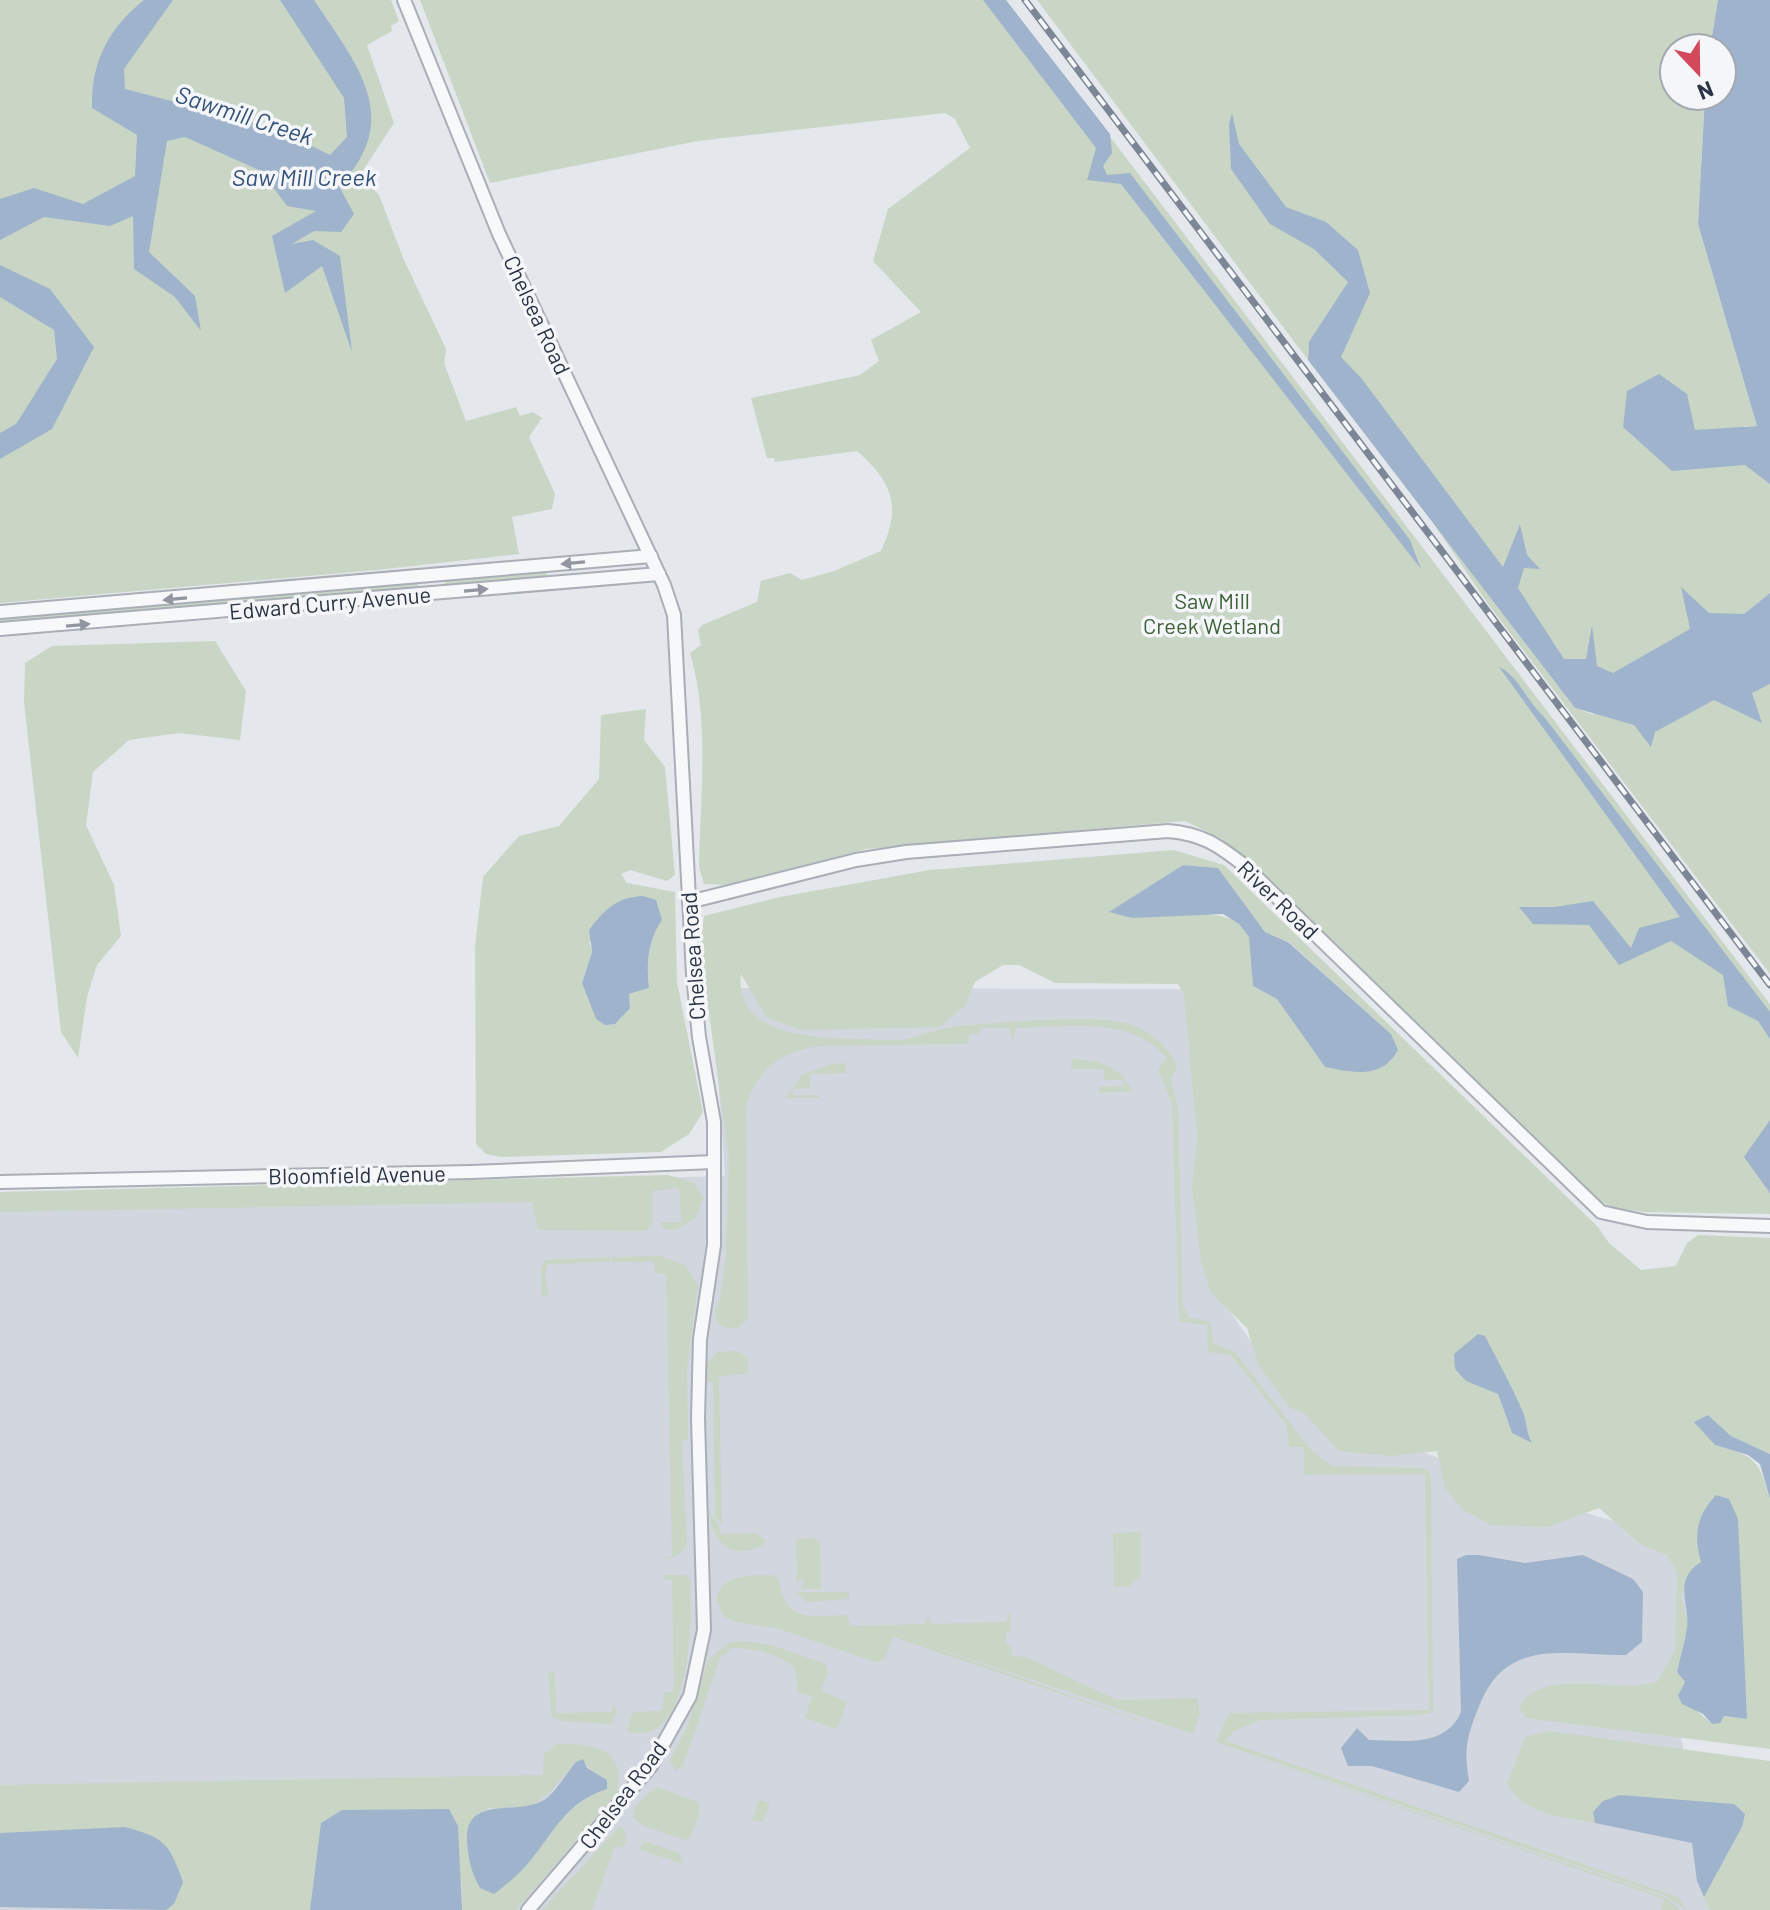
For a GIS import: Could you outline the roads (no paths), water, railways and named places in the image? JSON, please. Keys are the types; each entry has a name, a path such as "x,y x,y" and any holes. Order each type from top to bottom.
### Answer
{"street":[{"name":"Chelsea Road","path":"404,0 499,234 651,556 674,615 699,1037 714,1122 714,1245 700,1339 698,1418 704,1630 690,1696 651,1766 528,1910"},
{"name":"Edward Curry Avenue","path":"0,612 651,556"},
{"name":"Edward Curry Avenue","path":"0,629 659,574"},
{"path":"432,576 434,594"},
{"name":"River Road","path":"689,902 856,860 906,852 1168,831 1194,833 1218,845 1245,866 1601,1212 1647,1222 1770,1226"},
{"name":"Bloomfield Avenue","path":"0,1182 471,1172 714,1162"}],"water":[{"name":"Saw Mill Creek","path":"144,0 173,0 124,69 125,89 273,127 330,155 347,137 344,98 280,0 314,0 345,46 367,92 371,114 369,137 359,161 339,186 354,214 341,232 314,231 292,244 313,240 340,256 352,352 322,266 285,293 272,236 316,211 287,206 261,171 185,137 167,141 149,252 195,296 201,331 175,297 134,269 133,216 110,226 44,217 0,240 0,199 34,188 83,204 135,176 137,135 92,108 92,91 99,61 111,35"},
{"path":"983,0 1006,0 1110,134 1112,153 1103,166 1107,175 1130,173 1410,540 1421,569 1121,184 1087,180 1096,148"},
{"path":"1718,0 1770,0 1770,484 1745,465 1672,471 1623,427 1627,391 1659,374 1687,394 1695,430 1757,426 1698,224 1704,112 1738,112 1738,32 1713,32"},
{"path":"1232,113 1239,144 1286,207 1326,222 1358,250 1370,293 1341,357 1362,379 1503,567 1520,524 1527,555 1540,569 1524,568 1518,588 1564,659 1586,659 1592,625 1597,666 1613,673 1690,629 1681,587 1709,613 1744,614 1770,593 1770,684 1752,693 1762,723 1714,700 1655,732 1651,747 1634,725 1575,708 1308,360 1309,342 1348,282 1314,249 1270,224 1231,169 1229,124"},
{"path":"0,265 50,289 94,347 52,429 0,459 0,433 16,424 57,359 54,330 0,297"},
{"path":"1499,667 1517,682 1770,1012 1770,1039 1758,1021 1728,1006 1723,975 1671,941 1619,965 1589,925 1533,924 1519,907 1554,907 1593,901 1631,948 1639,928 1680,917"},
{"path":"1183,865 1218,868 1265,932 1288,942 1391,1034 1398,1050 1392,1059 1384,1066 1367,1072 1325,1067 1277,999 1253,986 1249,937 1239,924 1223,914 1132,918 1109,912"},
{"path":"643,896 656,900 662,920 649,952 649,988 629,994 630,1008 615,1024 605,1025 596,1019 582,983 592,952 589,930 612,906"},
{"path":"1770,1120 1770,1193 1744,1157"},
{"path":"1478,1334 1485,1336 1510,1384 1532,1443 1512,1433 1498,1394 1466,1381 1455,1369 1454,1354"},
{"path":"1708,1415 1731,1436 1770,1454 1770,1499 1760,1464 1748,1455 1715,1445 1694,1422"},
{"path":"1716,1495 1729,1499 1738,1519 1747,1719 1724,1716 1720,1723 1712,1724 1703,1714 1682,1704 1678,1695 1685,1682 1677,1672 1687,1627 1685,1584 1692,1569 1701,1562 1697,1543 1698,1526"},
{"path":"1479,1555 1525,1563 1583,1555 1633,1579 1643,1592 1642,1642 1626,1655 1539,1655 1504,1669 1490,1685 1474,1719 1466,1752 1469,1781 1459,1792 1372,1766 1348,1766 1341,1748 1357,1728 1369,1740 1409,1741 1434,1737 1454,1724 1461,1712 1457,1559"},
{"path":"583,1759 587,1768 607,1780 607,1789 591,1795 568,1812 523,1869 494,1894 480,1888 472,1871 467,1847 469,1826 474,1817 495,1809 520,1807 544,1800 576,1762"},
{"path":"1620,1795 1734,1804 1745,1814 1742,1827 1704,1897 1697,1881 1692,1843 1595,1823 1593,1812 1603,1801"},
{"path":"449,1809 458,1826 462,1910 310,1910 321,1823 342,1810"},
{"path":"125,1827 157,1839 174,1858 183,1882 174,1904 166,1910 0,1907 0,1833"}],"railway":[{"path":"1025,0 1770,985"}],"water label":[{"name":"Sawmill Creek","path":"244,116"}],"park label":[{"name":"Saw Mill Creek Wetland","path":"1212,614"}]}
